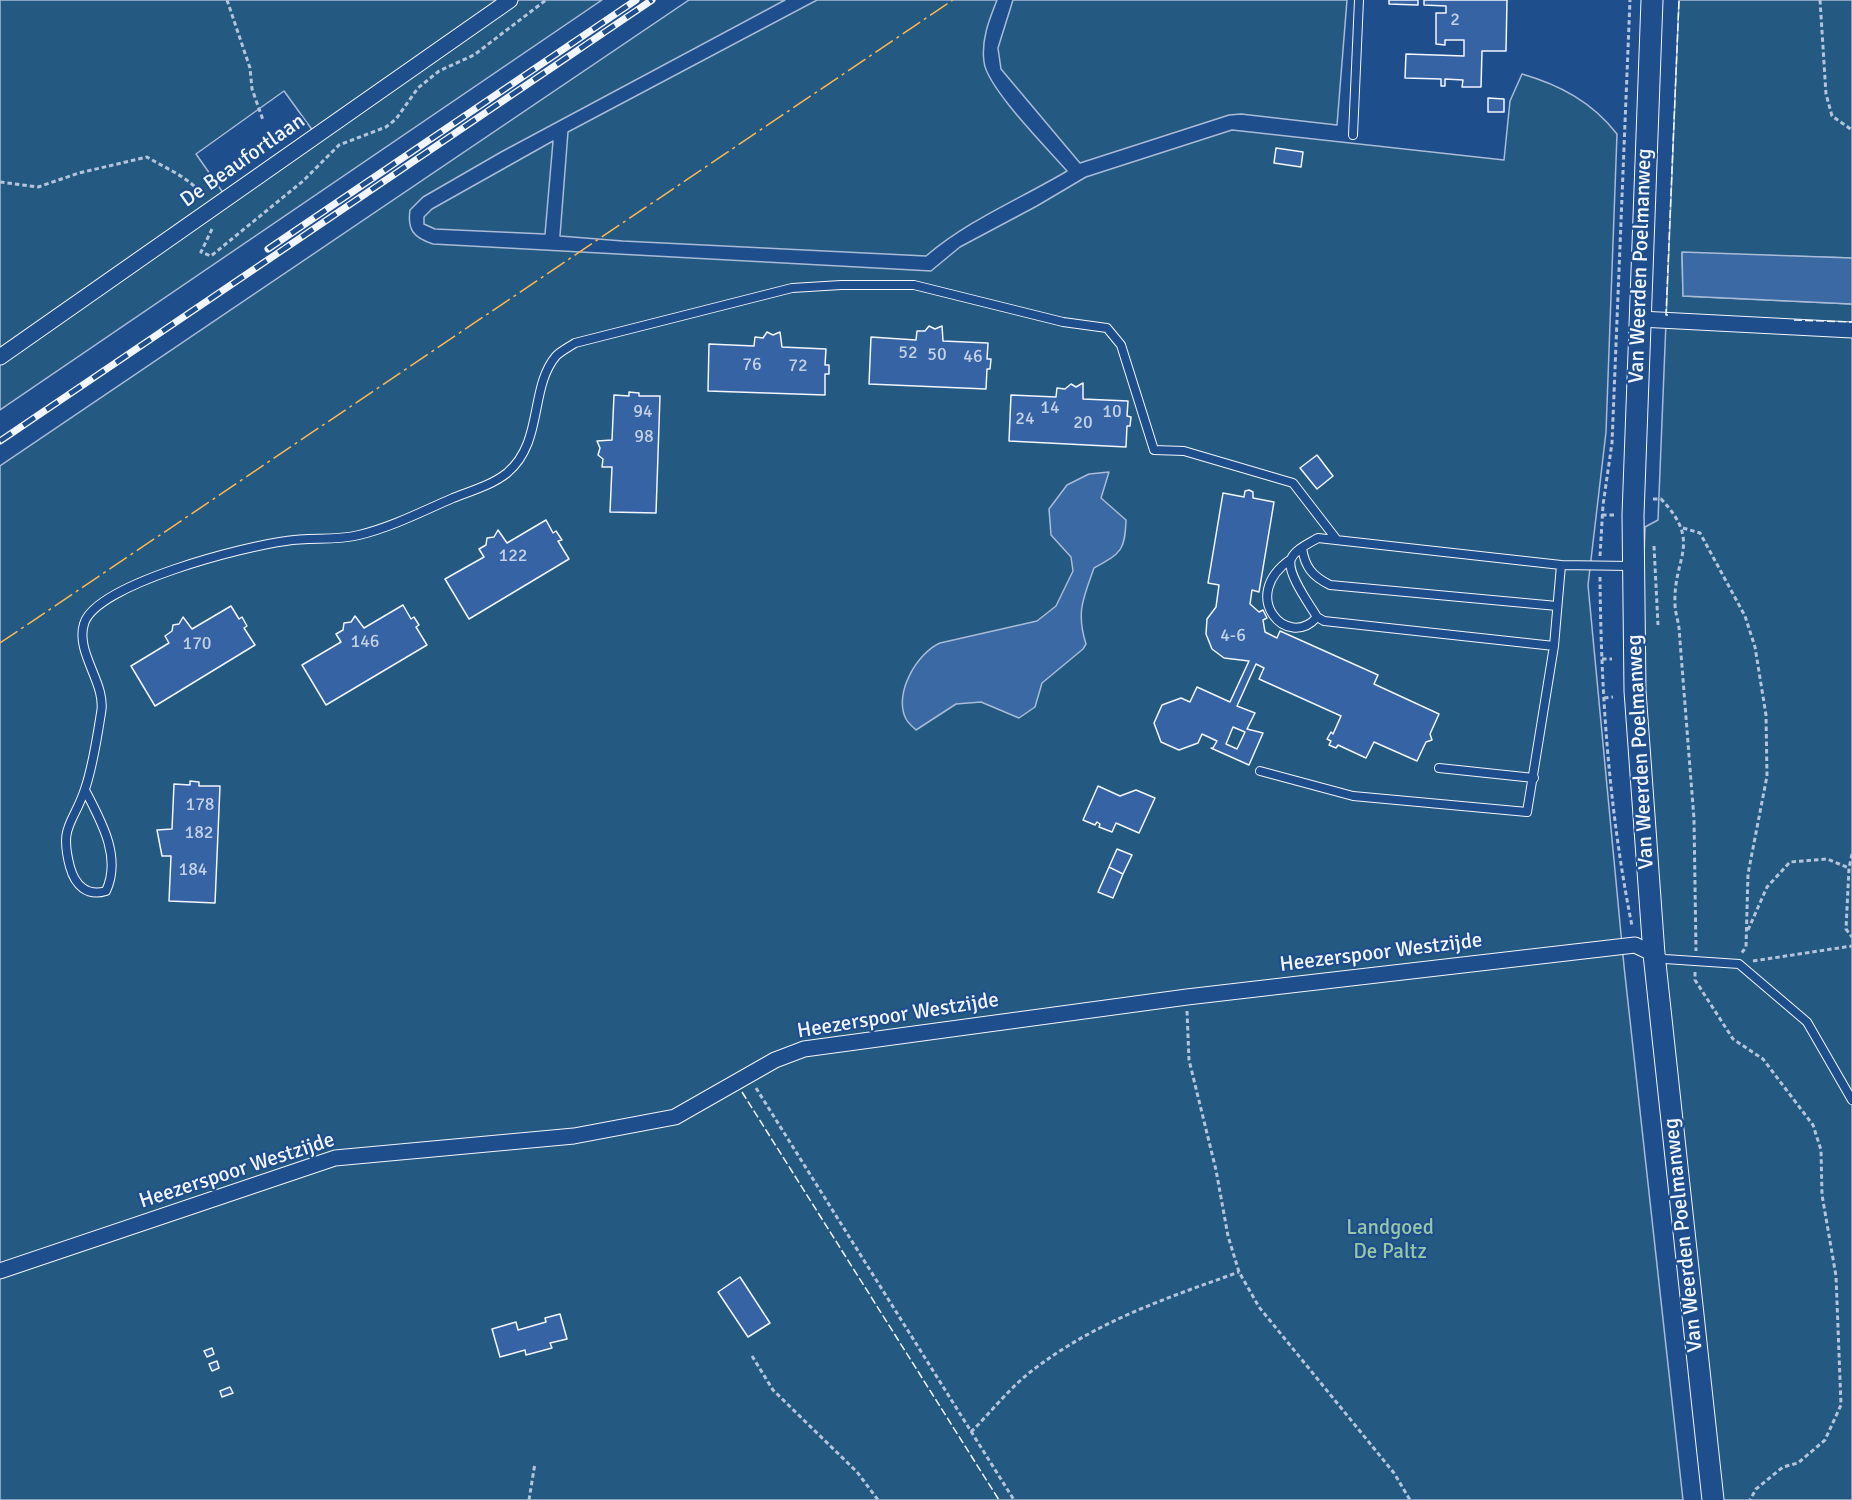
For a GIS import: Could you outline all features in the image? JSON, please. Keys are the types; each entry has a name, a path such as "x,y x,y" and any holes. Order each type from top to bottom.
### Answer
{"main road":[{"name":"Van Weerden Poelmanweg","path":"1652,0 1640,319 1634,566 1635,691 1645,950 1713,1500"}],"street":[{"name":"De Beaufortlaan","path":"0,357 309,138 510,0"},
{"path":"1640,319 1852,330"},
{"name":"Heezerspoor Westzijde","path":"0,1271 334,1158 574,1136 675,1117 775,1060 804,1049 846,1041 1187,997 1645,950"}],"lane":[{"path":"1353,135 1359,0"},
{"path":"85,790 101,822 112,857 113,876 106,891 96,894 82,889 73,877 65,848 66,828 85,790 102,709 84,644 84,624 95,606 198,560 242,548 289,540 357,536 483,486 507,473 523,453 531,434 547,372 557,356 575,343 792,288 914,285 1063,322 1107,328 1121,345 1154,450 1184,451 1293,483 1337,540"},
{"path":"1317,617 1310,625 1289,627 1276,618 1265,596 1276,572 1302,548 1318,538 1561,565 1634,566"},
{"path":"1302,548 1305,566 1318,579 1330,585 1557,606"},
{"path":"1292,559 1294,577 1317,617 1324,621 1554,646"},
{"path":"1260,771 1353,796 1527,812 1554,646 1561,565"},
{"path":"1439,768 1534,778"},
{"path":"1645,950 1665,959 1739,964 1808,1022 1852,1100"}],"path":[{"path":"227,0 250,68 252,90 263,120"},
{"path":"1630,0 1612,443 1602,516 1600,566 1604,698 1616,833 1645,950"},
{"path":"1820,0 1826,94 1832,116 1852,130"},
{"path":"1653,499 1661,499 1676,515 1683,528 1684,546 1675,604 1679,628 1694,819 1695,980 1733,1039 1763,1059 1813,1125 1821,1150 1822,1195 1836,1276 1841,1405 1825,1440 1798,1463 1783,1467 1756,1489 1750,1500"},
{"path":"1683,528 1700,533 1745,615 1755,647 1766,715 1767,776 1748,874 1747,933 1767,887 1790,862 1827,859 1849,868"},
{"path":"1654,545 1658,625"},
{"path":"1602,659 1612,659"},
{"path":"1604,698 1613,697"},
{"path":"1852,854 1849,868 1846,929 1852,937"},
{"path":"1739,964 1852,946"},
{"path":"1187,997 1189,1060 1216,1170 1228,1236 1239,1272 1259,1307 1380,1456 1410,1500"},
{"path":"748,1076 1014,1500"},
{"path":"971,1432 1028,1374 1097,1330 1163,1298 1239,1272"},
{"path":"752,1356 773,1390 857,1472 878,1500"},
{"path":"529,1500 535,1463"}],"green space":[{"path":"0,0 602,0 0,410","holes":["284,91 313,131 224,194 196,154"]},
{"name":"Landgoed De Paltz","path":"689,0 785,0 501,152 423,197 410,210 409,217 413,232 421,239 433,244 931,271 960,247 1086,177 1232,130 1504,160 1510,101 1522,74 1574,96 1597,113 1617,134 1606,432 1588,585 1624,966 1683,1500 0,1500 0,466"},
{"path":"817,0 997,0 984,46 984,62 988,73 1007,102 1067,171 959,231 926,256 560,236 568,132"},
{"path":"1013,0 1347,0 1337,125 1241,114 1229,115 1080,163 1001,69 998,48"},
{"path":"1679,0 1852,0 1852,258 1682,253 1683,296 1852,304 1852,1500 1719,1500 1639,712 1645,527 1658,520"},
{"path":"553,141 545,234 435,229 424,224 424,217 432,209"}],"shaded area":[{"path":"1682,252 1852,258 1852,304 1683,296"},
{"path":"1109,472 1101,498 1126,520 1123,545 1110,559 1094,568 1082,606 1081,623 1086,644 1083,649 1042,683 1035,707 1019,718 981,702 956,704 916,730 906,719 903,698 905,687 916,665 931,648 940,643 1037,621 1056,606 1073,571 1071,557 1051,535 1049,509 1067,485 1089,474"}],"building":[{"path":"1389,0 1418,0 1418,5 1389,4"},
{"path":"1424,0 1507,0 1506,51 1482,51 1481,87 1462,87 1463,80 1445,79 1445,86 1441,86 1441,79 1405,78 1406,54 1464,56 1464,40 1445,40 1445,45 1436,44 1436,13 1446,13 1446,6 1424,5"},
{"path":"1488,98 1504,99 1504,112 1488,112"},
{"path":"1276,148 1303,152 1301,167 1274,163"},
{"path":"929,326 935,329 942,326 943,341 988,343 987,359 991,359 990,369 987,369 986,389 869,384 871,337 916,340 917,331 925,331"},
{"path":"767,332 773,335 780,332 782,347 826,349 825,365 829,365 829,374 825,374 825,395 708,391 709,344 754,346 755,337 763,338"},
{"path":"1083,383 1083,399 1128,401 1127,416 1131,417 1130,426 1127,426 1126,447 1009,441 1011,395 1056,397 1057,388 1065,389 1071,384 1076,387"},
{"path":"629,392 639,393 639,396 660,396 656,513 610,512 612,467 602,467 603,459 598,455 600,448 597,441 612,440 614,395 629,396"},
{"path":"1317,455 1333,476 1317,489 1300,468"},
{"path":"1245,491 1253,492 1253,498 1274,502 1259,592 1252,590 1250,604 1259,612 1263,610 1267,618 1263,620 1265,632 1277,638 1280,631 1378,675 1374,684 1439,714 1430,734 1432,740 1426,742 1417,761 1374,742 1366,758 1338,745 1336,748 1329,745 1331,741 1327,739 1331,732 1333,734 1341,716 1259,679 1264,668 1256,664 1237,706 1255,713 1247,729 1263,733 1249,765 1211,748 1217,741 1202,734 1198,743 1179,750 1161,742 1154,723 1162,705 1181,698 1190,702 1197,687 1230,702 1249,661 1224,658 1212,649 1206,634 1207,619 1216,607 1219,585 1208,583 1223,493 1244,497","holes":["1233,727 1245,732 1237,749 1226,744"]},
{"path":"546,520 553,533 556,531 562,540 558,541 569,559 469,619 445,579 484,557 479,549 486,545 487,538 494,537 498,530 507,543"},
{"path":"403,605 411,619 414,617 419,625 416,627 427,645 326,705 302,665 341,642 336,634 343,630 344,623 351,622 355,616 364,628"},
{"path":"231,606 239,619 242,617 247,626 244,628 255,645 155,706 131,666 169,643 165,636 172,631 173,625 179,624 183,617 192,629"},
{"path":"190,781 199,782 199,786 220,786 215,903 169,901 171,856 162,856 157,830 172,829 174,784 190,785"},
{"path":"1098,786 1120,796 1136,790 1155,798 1139,833 1116,823 1112,832 1099,827 1100,824 1097,822 1095,825 1083,820"},
{"path":"1117,849 1132,855 1123,874 1109,867"},
{"path":"1109,867 1123,874 1113,898 1098,892"},
{"path":"740,1277 770,1323 748,1337 718,1292"},
{"path":"560,1314 567,1339 550,1343 552,1348 526,1355 525,1350 500,1357 492,1329 516,1322 518,1330 546,1322 545,1318"},
{"path":"212,1348 214,1354 207,1357 204,1351"},
{"path":"217,1361 219,1368 212,1371 209,1364"},
{"path":"230,1387 233,1393 222,1397 220,1391"}],"railway":[{"path":"268,249 636,0"},
{"path":"0,441 652,0"}],"fence":[{"path":"1668,315 1666,315 1679,0"},
{"path":"1794,320 1852,322"},
{"path":"742,1092 999,1500"}],"power":[{"path":"0,643 953,0"}]}
